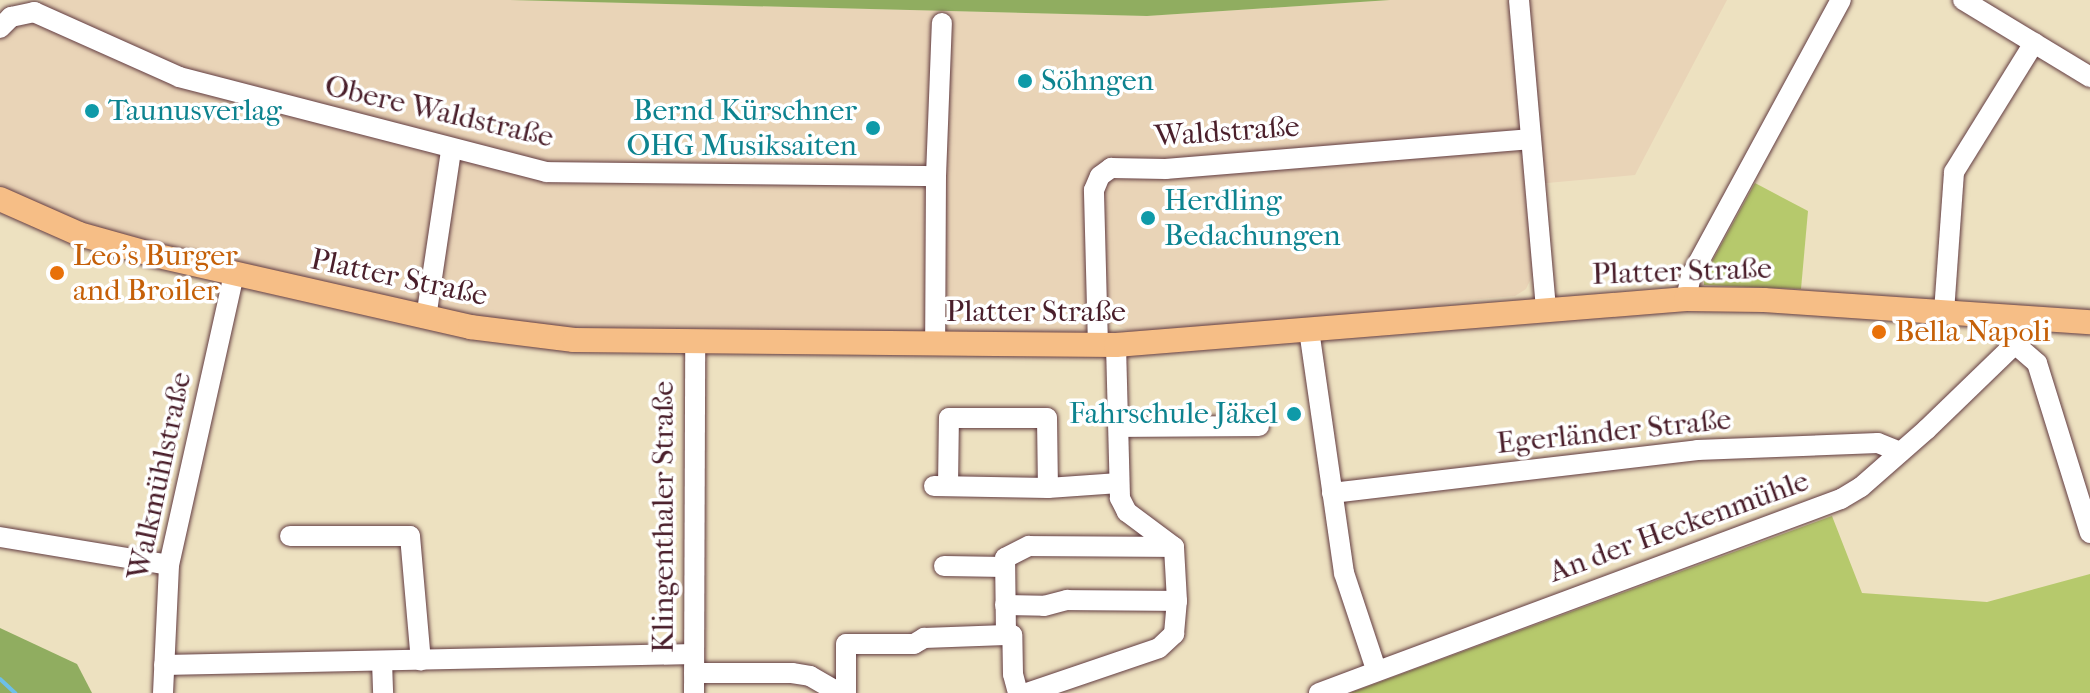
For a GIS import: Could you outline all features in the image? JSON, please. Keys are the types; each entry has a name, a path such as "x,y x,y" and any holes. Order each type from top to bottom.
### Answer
{"main road":[{"name":"Platter Straße","path":"0,199 114,245 426,318 536,337 695,342 1107,346 1686,299 1764,300 2090,322"}],"street":[{"path":"1519,0 1546,310"},
{"path":"1686,299 1691,276 1841,0"},
{"path":"1963,0 2090,77"},
{"name":"Obere Waldstraße","path":"0,28 11,17 34,12 179,77 451,150 546,172 936,176"},
{"path":"935,345 936,176 942,23"},
{"path":"1944,312 1954,172 2034,43"},
{"name":"Waldstraße","path":"1119,483 1119,427 1107,346 1094,190 1100,176 1111,168 1166,169 1531,139"},
{"path":"426,318 451,150"},
{"name":"Walkmühlstraße","path":"163,693 169,565 234,274"},
{"path":"2023,317 2015,344 2037,363 2090,533"},
{"path":"1309,330 1348,588 1376,669"},
{"name":"Klingenthaler Straße","path":"694,673 695,342"},
{"name":"An der Heckenmühle","path":"1319,693 1376,669 1841,499 1861,487 2015,344"},
{"path":"1048,488 1047,418 949,418 941,486 1048,488 1119,483 1120,498 1127,512 1174,547"},
{"path":"1119,427 1259,426"},
{"name":"Egerländer Straße","path":"1332,493 1697,450 1878,443 1900,452"},
{"path":"290,536 410,536 421,661"},
{"path":"0,537 169,565"},
{"path":"1006,635 1005,558 1029,546 1174,547"},
{"path":"1027,693 1159,648 1174,634 1177,601 1174,547"},
{"path":"944,566 1005,567"},
{"path":"1005,605 1044,606 1067,600 1177,601"},
{"path":"164,665 421,661 694,673 792,673 810,676 843,693 846,644 914,644 924,638 1012,635 1013,674 1018,693"},
{"path":"382,661 383,693"}],"shaded area":[{"path":"43,0 510,0 1147,16 1390,0 1727,0 1635,175 1525,185 1533,274 1526,289 1515,296 1458,301 1418,311 1138,335 1114,324 1089,324 1084,334 579,330 502,323 110,233 0,188 0,39 10,29 28,24"}],"green space":[{"path":"510,0 1390,0 1147,16"},
{"path":"1755,183 1808,211 1801,289 1704,285 1704,276"},
{"path":"1832,516 1862,593 1987,602 2090,574 2090,693 1350,693"},
{"path":"0,628 77,664 92,693 0,693"}],"waterway":[{"path":"0,679 15,693"}],"place":[{"name":"Söhngen","path":"1025,81"},
{"name":"Taunusverlag","path":"92,111"},
{"name":"Bernd Kürschner OHG Musiksaiten","path":"873,128"},
{"name":"Herdling Bedachungen","path":"1148,218"},
{"name":"Leo's Burger and Broiler","path":"57,273"},
{"name":"Bella Napoli","path":"1879,332"},
{"name":"Fahrschule Jäkel","path":"1294,414"}]}
